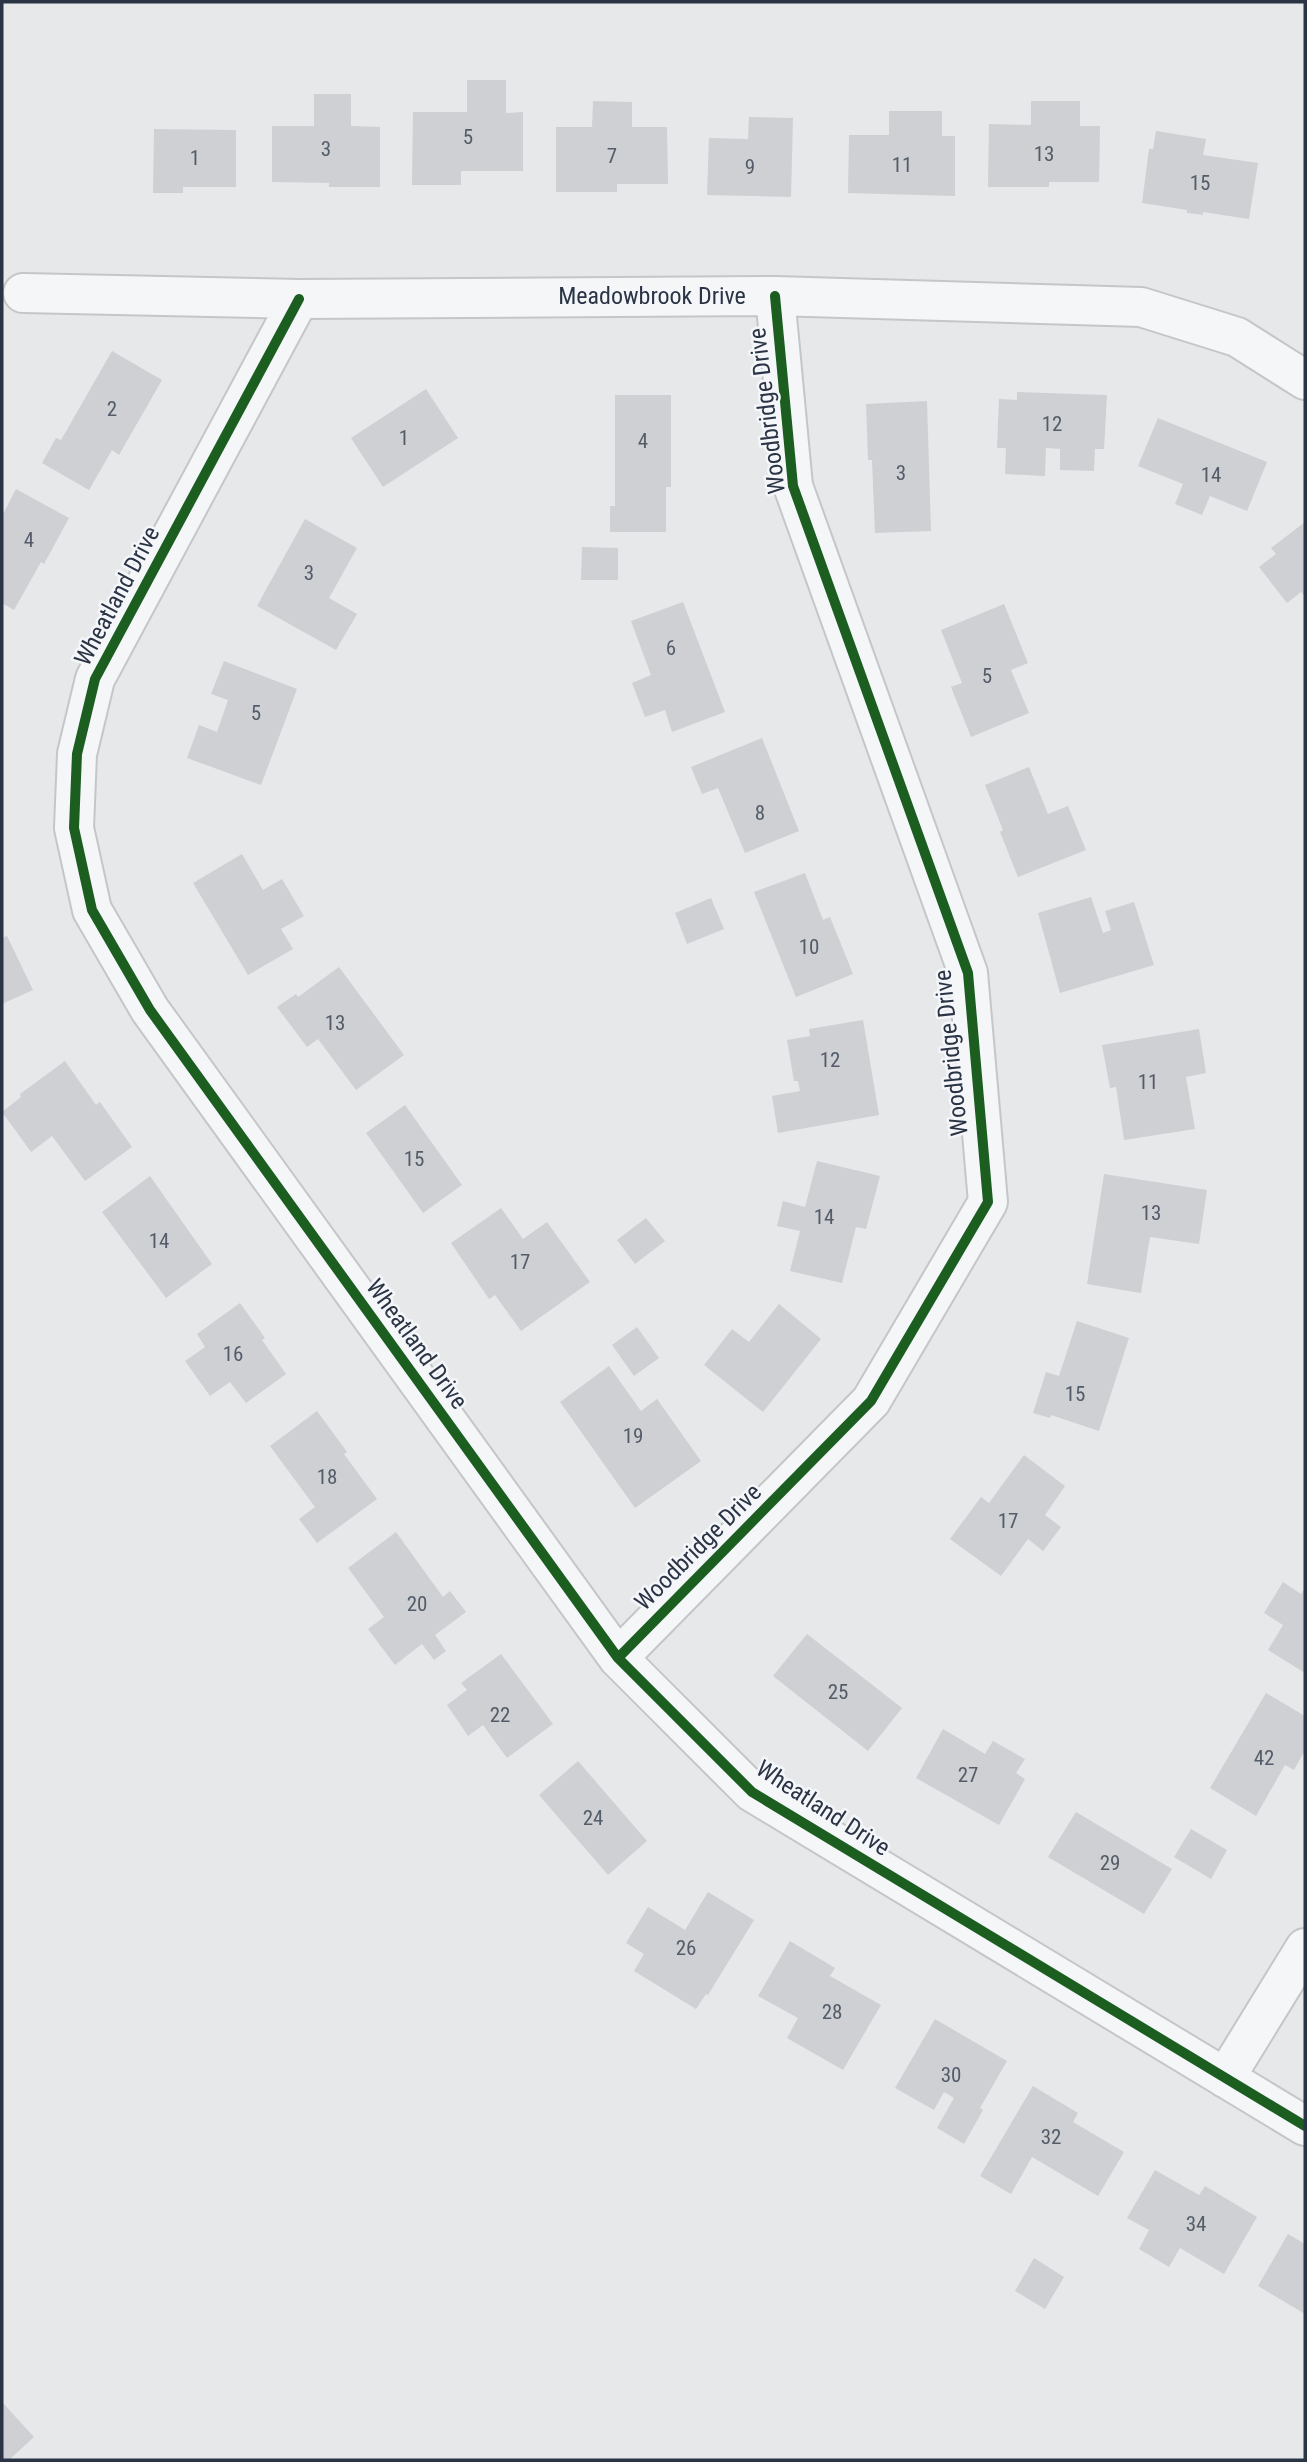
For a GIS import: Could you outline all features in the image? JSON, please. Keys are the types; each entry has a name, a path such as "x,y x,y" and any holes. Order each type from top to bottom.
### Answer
{"street":[{"name":"Meadowbrook Drive","path":"23,293 299,299 775,296 1140,307 1237,337 1305,380"},
{"name":"Woodbridge Drive","path":"618,1658 871,1401 988,1202 968,973 793,486 775,296"},
{"name":"Wheatland Drive","path":"299,299 95,679 77,754 74,828 92,910 150,1010 618,1658 752,1792 1305,2126"},
{"path":"1225,2078 1305,1948"}],"building":[{"path":"467,80 506,80 506,113 523,112 523,171 461,171 461,185 412,185 413,112 467,112"},
{"path":"314,94 351,94 351,126 380,127 380,187 329,187 329,183 272,182 272,126 314,126"},
{"path":"593,101 632,102 632,127 667,127 668,184 617,184 617,192 556,192 556,127 592,127"},
{"path":"1031,101 1080,101 1080,126 1100,126 1099,182 1049,182 1049,187 988,187 989,124 1031,125"},
{"path":"889,111 942,111 942,136 955,136 955,196 848,193 849,135 889,135"},
{"path":"749,117 793,118 791,197 707,195 709,138 748,139"},
{"path":"154,129 236,130 236,187 183,187 183,193 153,193"},
{"path":"1156,131 1206,139 1203,155 1258,163 1249,219 1203,212 1203,215 1187,213 1187,210 1142,203 1149,149 1153,149"},
{"path":"112,351 162,380 119,455 112,450 89,490 42,463 56,438 61,440"},
{"path":"426,389 458,438 383,487 351,438"},
{"path":"1017,392 1107,395 1104,449 1095,449 1094,471 1060,470 1060,449 1046,448 1045,476 1005,474 1006,448 997,448 999,399 1017,400"},
{"path":"615,395 671,395 671,487 666,487 666,532 610,532 610,506 615,506"},
{"path":"927,401 931,531 875,533 866,404"},
{"path":"1158,418 1267,462 1247,511 1210,496 1202,515 1175,504 1183,484 1138,466"},
{"path":"16,489 69,518 44,564 41,562 14,610 2,603 2,516"},
{"path":"305,519 357,548 329,598 357,614 336,650 257,606"},
{"path":"1305,522 1305,597 1301,592 1287,603 1259,567 1276,554 1271,548"},
{"path":"582,547 618,548 618,580 581,580"},
{"path":"683,602 725,712 672,732 665,710 645,717 632,683 651,675 631,621"},
{"path":"1004,604 1028,663 1011,670 1029,713 971,737 951,687 962,683 941,630"},
{"path":"224,661 297,689 261,785 187,758 199,725 217,732 228,700 211,694"},
{"path":"762,738 799,831 745,853 718,788 702,794 691,767"},
{"path":"1029,767 1048,814 1068,806 1086,850 1018,877 985,785"},
{"path":"242,854 263,890 282,879 304,916 281,929 293,949 248,975 193,883"},
{"path":"805,873 823,920 830,917 853,974 796,997 754,892"},
{"path":"1091,897 1103,933 1111,930 1105,911 1134,902 1154,965 1060,993 1038,913"},
{"path":"711,898 724,929 687,944 675,913"},
{"path":"7,936 33,990 2,1004 2,938"},
{"path":"339,967 404,1055 356,1090 318,1039 307,1047 277,1007 296,994 298,997"},
{"path":"863,1020 879,1115 778,1133 772,1096 800,1091 798,1081 794,1081 787,1040 810,1036 809,1029"},
{"path":"1199,1029 1206,1073 1186,1077 1195,1129 1124,1140 1116,1087 1110,1088 1102,1045"},
{"path":"65,1061 96,1105 100,1102 132,1147 85,1181 52,1136 31,1152 2,1112 21,1097 20,1094"},
{"path":"405,1105 462,1185 423,1213 366,1133"},
{"path":"817,1161 880,1176 866,1229 856,1227 842,1283 790,1271 800,1231 777,1226 783,1201 805,1207"},
{"path":"1104,1174 1207,1190 1199,1244 1150,1237 1141,1293 1087,1284"},
{"path":"150,1176 212,1264 166,1298 102,1212"},
{"path":"501,1208 523,1239 547,1222 590,1282 521,1331 495,1295 489,1299 451,1243"},
{"path":"646,1218 665,1241 635,1264 617,1240"},
{"path":"240,1303 286,1374 246,1403 230,1382 210,1396 185,1361 205,1347 197,1334"},
{"path":"779,1304 821,1339 763,1412 704,1365 732,1329 749,1342"},
{"path":"1077,1321 1129,1338 1099,1431 1051,1415 1050,1418 1033,1413 1046,1372 1059,1376"},
{"path":"637,1327 659,1358 634,1376 612,1345"},
{"path":"609,1366 641,1411 657,1399 701,1461 635,1508 560,1402"},
{"path":"317,1411 377,1499 317,1543 299,1519 315,1507 270,1446"},
{"path":"1024,1455 1065,1486 1045,1515 1061,1527 1043,1551 1028,1539 1001,1576 950,1539 981,1497 989,1503"},
{"path":"396,1532 443,1597 450,1591 466,1612 435,1635 446,1651 434,1660 422,1644 395,1665 368,1629 384,1617 348,1568"},
{"path":"1283,1582 1301,1594 1305,1588 1305,1673 1268,1650 1283,1625 1264,1613"},
{"path":"807,1634 902,1708 868,1751 773,1676"},
{"path":"501,1654 553,1724 507,1758 483,1725 468,1736 447,1705 467,1690 461,1683"},
{"path":"1266,1693 1305,1716 1305,1750 1294,1770 1285,1765 1256,1816 1210,1788"},
{"path":"943,1729 985,1754 993,1741 1025,1759 1016,1773 1025,1779 999,1825 916,1778"},
{"path":"578,1761 647,1841 608,1875 539,1795"},
{"path":"1076,1812 1172,1869 1144,1914 1048,1857"},
{"path":"1191,1829 1227,1850 1211,1879 1174,1857"},
{"path":"708,1892 754,1920 708,1995 706,1994 696,2009 634,1971 644,1954 626,1943 648,1907 685,1930"},
{"path":"790,1941 835,1968 830,1976 881,2005 843,2070 787,2038 798,2018 758,1996"},
{"path":"935,2019 1007,2061 980,2108 983,2110 964,2144 937,2128 954,2098 944,2092 934,2110 895,2088"},
{"path":"1033,2086 1078,2113 1073,2122 1124,2152 1098,2196 1032,2157 1011,2194 980,2176"},
{"path":"1155,2170 1199,2195 1205,2186 1257,2217 1224,2274 1180,2248 1169,2267 1139,2249 1149,2230 1127,2218"},
{"path":"1288,2234 1305,2244 1305,2314 1258,2286"},
{"path":"1034,2258 1064,2277 1045,2309 1015,2291"},
{"path":"2,2402 34,2437 9,2460 2,2460"}],"cycle path":[{"path":"618,1658 871,1401 988,1202 968,973 793,486 775,296"},
{"path":"299,299 95,679 77,754 74,828 92,910 150,1010 618,1658 752,1792 1305,2126"}]}
